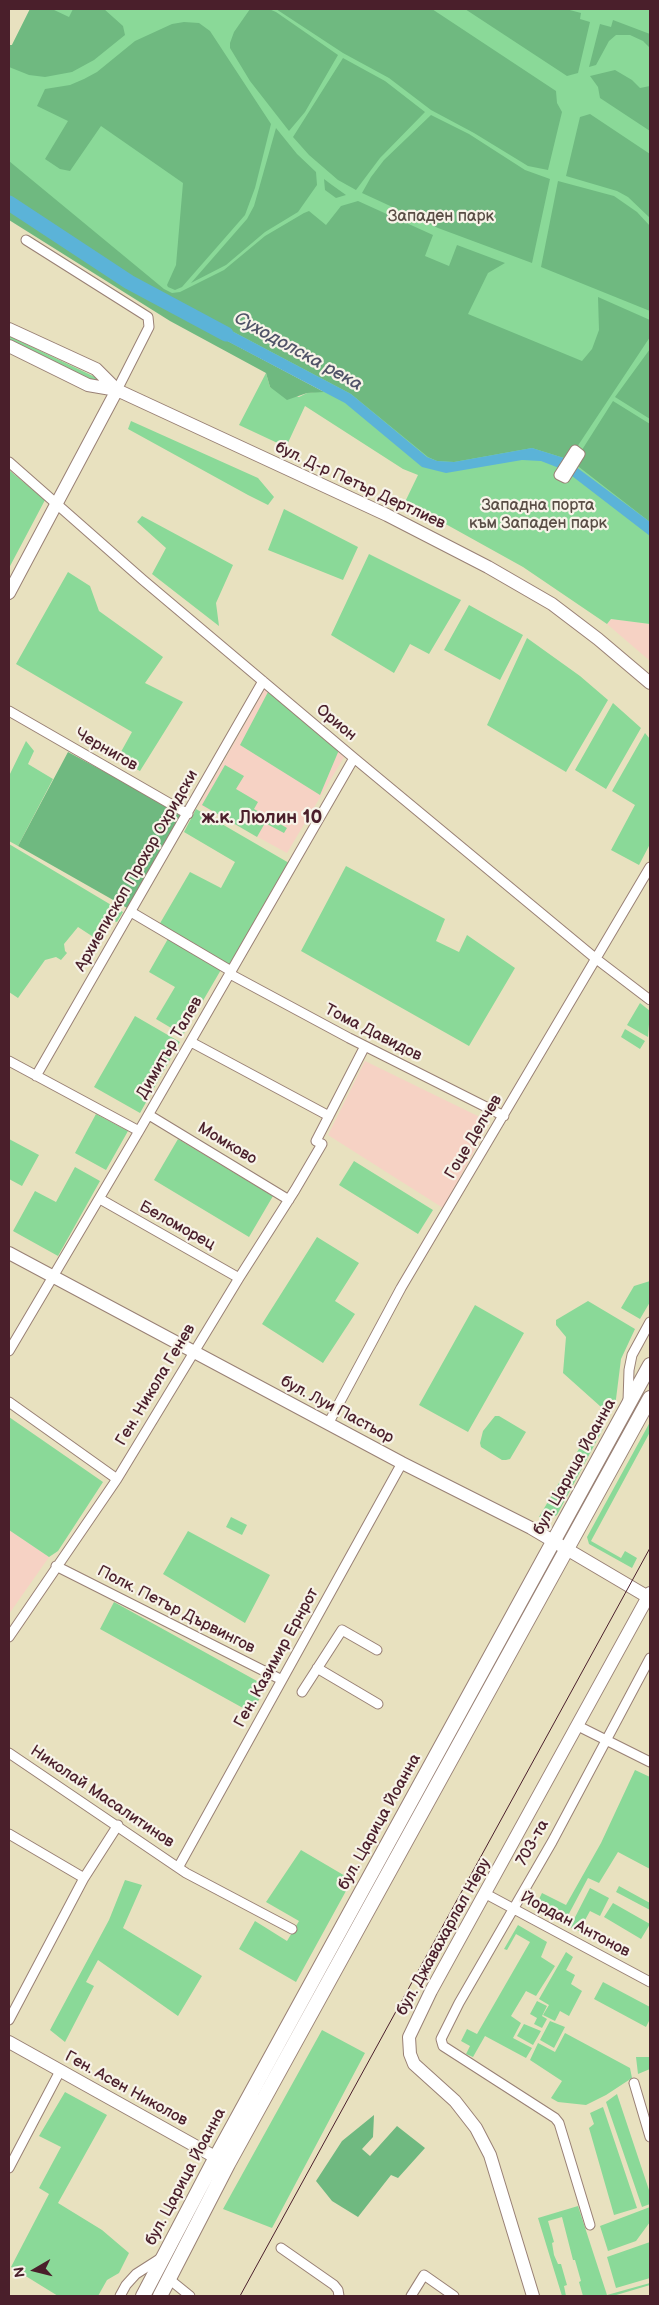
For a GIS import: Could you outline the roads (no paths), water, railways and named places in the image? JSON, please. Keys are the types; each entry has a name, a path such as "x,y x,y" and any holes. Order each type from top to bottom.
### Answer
{"main road":[{"name":"бул. Царица Йоанна","path":"143,2296 216,2157 650,1365"},
{"name":"бул. Царица Йоанна","path":"160,2296 228,2164 650,1398"}],"street":[{"path":"9,592 149,327 148,317 26,240"},
{"name":"бул. Д-р Петър Дертлиев","path":"9,329 96,370 117,390"},
{"name":"бул. Д-р Петър Дертлиев","path":"9,346 88,385 117,390 388,515 488,567 559,609 602,642 650,683"},
{"name":"Орион","path":"9,462 143,580 354,758 595,958 650,1000"},
{"name":"Архиепископ Прохор Охридски","path":"36,1076 132,912 263,681"},
{"name":"Чернигов","path":"9,711 188,814"},
{"name":"Димитър Талев","path":"9,1351 149,1115 354,758"},
{"name":"Гоце Делчев","path":"328,1424 401,1288 650,867"},
{"name":"Тома Давидов","path":"132,912 230,972 365,1046 504,1116"},
{"path":"190,1042 329,1116"},
{"name":"Ген. Никола Генев","path":"9,1637 117,1479 239,1278 289,1200 319,1143 329,1116 365,1046"},
{"path":"9,1061 139,1131"},
{"name":"Момково","path":"149,1115 289,1200"},
{"name":"Беломорец","path":"100,1199 239,1278"},
{"name":"бул. Луи Пастьор","path":"9,1253 328,1424 554,1542 649,1595"},
{"path":"628,1406 629,1370 632,1355 650,1322"},
{"path":"9,1402 117,1479"},
{"name":"Ген. Казимир Ернрот","path":"179,1866 402,1463"},
{"name":"Полк. Петър Дървингов","path":"56,1566 282,1680"},
{"name":"бул. Джавахарлал Неру","path":"533,2296 490,2155 476,2128 455,2101 414,2064 408,2045 408,2037 649,1595"},
{"path":"302,1692 342,1630 377,1650"},
{"name":"703-та","path":"590,2225 555,2118 443,2046 441,2041 459,2003 514,1909 650,1658"},
{"path":"317,1668 378,1704"},
{"path":"578,1726 650,1762"},
{"name":"Николай Масалитинов","path":"9,1753 179,1866 186,1873 292,1929"},
{"path":"9,2020 84,1878 118,1826"},
{"path":"9,1834 84,1878"},
{"name":"Йордан Антонов","path":"486,1894 650,1982"},
{"name":"Ген. Асен Николов","path":"9,2042 228,2164"},
{"path":"9,2168 60,2071"},
{"path":"634,2083 650,2137"},
{"path":"281,2248 334,2285 338,2290 339,2296"},
{"path":"120,2296 126,2285 136,2274 165,2255"},
{"path":"411,2296 424,2275 454,2296"},
{"path":"169,2279 190,2296"}],"water":[{"path":"211,320 351,394 427,457 437,461 454,462 532,448 564,458 650,522 650,536 572,476 559,468 541,461 522,460 446,473 422,467 345,403 206,330"}],"waterway":[{"name":"Суходолска река","path":"9,203 129,282 226,334"}],"tram line":[{"path":"240,2296 650,1548"}],"district":[{"name":"ж.к. Люлин 10","path":"262,818"}],"park label":[{"name":"Западен парк","path":"441,217"},
{"name":"Западна порта към Западен парк","path":"538,515"}]}
